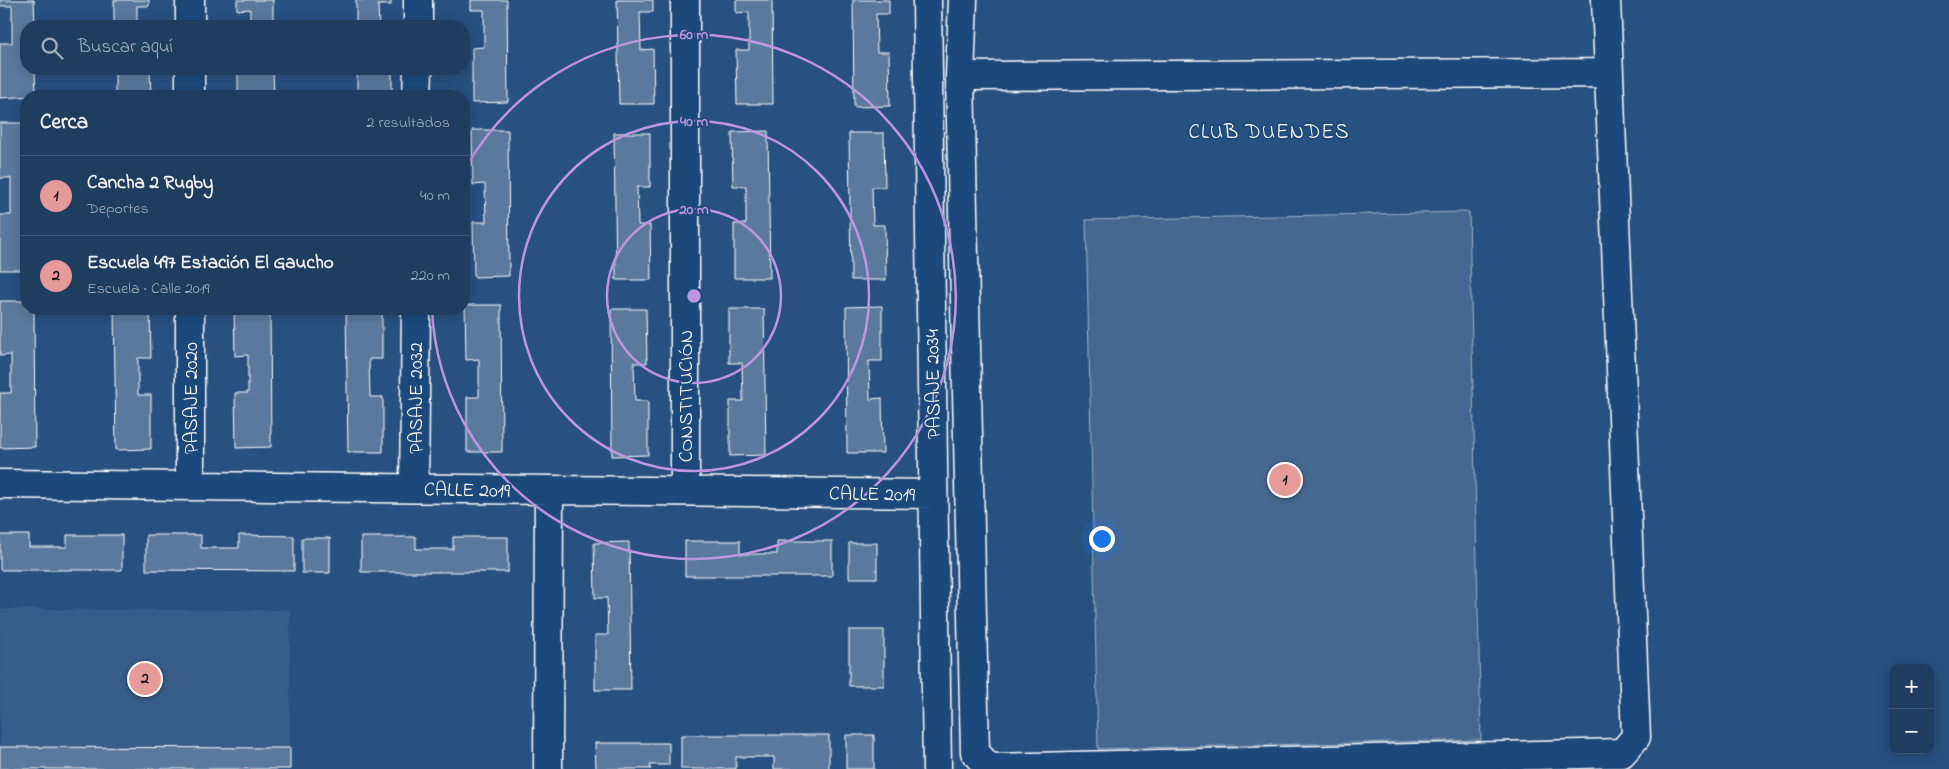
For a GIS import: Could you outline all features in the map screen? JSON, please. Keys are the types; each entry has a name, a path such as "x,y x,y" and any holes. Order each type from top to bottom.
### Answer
{"street":[{"path":"190,0 190,20"},
{"path":"418,0 418,20"},
{"name":"CONSTITUCIÓN","path":"685,0 685,491"},
{"name":"PASAJE 2034","path":"927,0 936,769"},
{"path":"963,0 960,76 975,752 989,768 1622,753 1636,737 1606,0"},
{"path":"960,76 1608,73"},
{"path":"190,75 190,90"},
{"path":"417,90 418,75"},
{"name":"PASAJE 2020","path":"190,315 190,486"},
{"name":"PASAJE 2032","path":"414,488 416,315"},
{"name":"CALLE 2019","path":"0,484 933,494"},
{"path":"548,769 549,490"}],"shaded area":[{"path":"1469,212 1481,740 1098,749 1086,220"},
{"path":"0,609 290,610 290,769 0,769"}],"building":[{"path":"0,0 34,0 35,20 20,20 20,75 35,75 36,90 20,90 20,97 0,98 0,43 12,43 12,6 0,6"},
{"path":"114,0 149,0 149,6 137,6 137,20 114,20"},
{"path":"237,0 273,0 273,20 250,20 250,9 237,10"},
{"path":"356,0 391,0 391,5 378,5 379,20 356,20"},
{"path":"471,0 507,0 508,102 472,103 472,48 484,47 484,10 471,10"},
{"path":"617,0 653,0 653,12 640,12 641,50 653,49 654,104 619,104"},
{"path":"736,0 772,0 773,104 737,104 736,50 749,50 749,12 736,13"},
{"path":"853,0 889,0 889,14 876,14 877,52 889,52 890,106 854,107"},
{"path":"115,75 150,75 151,90 115,90"},
{"path":"238,75 273,75 274,90 238,90"},
{"path":"357,75 392,75 392,90 357,90"},
{"path":"0,123 20,123 20,270 0,270 0,215 11,215 11,178 0,178"},
{"path":"472,130 508,130 509,276 474,277 473,222 486,222 485,184 473,185"},
{"path":"768,131 770,278 734,278 734,224 746,224 746,186 733,186 732,132"},
{"path":"614,133 650,133 650,187 637,187 638,225 650,225 651,280 616,280"},
{"path":"849,133 884,133 885,187 872,187 873,225 885,225 886,280 851,280"},
{"path":"0,301 20,301 20,315 34,315 35,447 0,448 0,393 11,393 11,355 0,356"},
{"path":"470,305 501,305 502,452 467,452 467,397 479,397 479,359 466,360 465,315 470,315"},
{"path":"882,306 882,361 869,361 870,399 882,398 883,453 847,453 846,307"},
{"path":"611,309 646,309 647,363 634,363 635,401 648,401 648,455 612,456"},
{"path":"729,309 764,309 766,455 730,456 730,401 743,401 742,363 729,363"},
{"path":"114,315 150,315 151,358 138,358 138,395 151,395 151,449 116,450"},
{"path":"234,315 270,315 271,447 236,448 235,393 248,393 248,355 235,356"},
{"path":"346,315 382,315 382,359 369,359 370,397 383,397 383,452 348,452"},
{"path":"0,535 29,535 29,547 67,547 67,535 122,535 122,570 0,570"},
{"path":"146,535 201,535 201,548 239,548 239,535 294,536 294,571 146,570"},
{"path":"361,537 416,537 416,549 453,549 453,537 508,537 508,572 361,572"},
{"path":"302,538 330,538 330,573 302,573"},
{"path":"685,541 740,541 740,554 777,554 777,541 832,541 832,576 685,576"},
{"path":"629,542 631,690 595,690 595,635 608,635 607,598 595,598 594,543"},
{"path":"849,543 877,543 877,578 849,578"},
{"path":"849,630 884,630 884,686 849,686"},
{"path":"681,735 829,735 829,769 774,769 774,757 736,757 736,769 681,769"},
{"path":"846,735 874,735 874,769 846,769"},
{"path":"595,743 669,743 669,765 650,765 651,769 596,769"},
{"path":"0,747 290,748 290,769 0,769"}],"place":[{"name":"Cancha 2 Rugby","path":"1285,480"},
{"name":"Escuela 497 Estación El Gaucho","path":"145,679"}],"district":[{"name":"CLUB DUENDES","path":"1269,131"}]}
